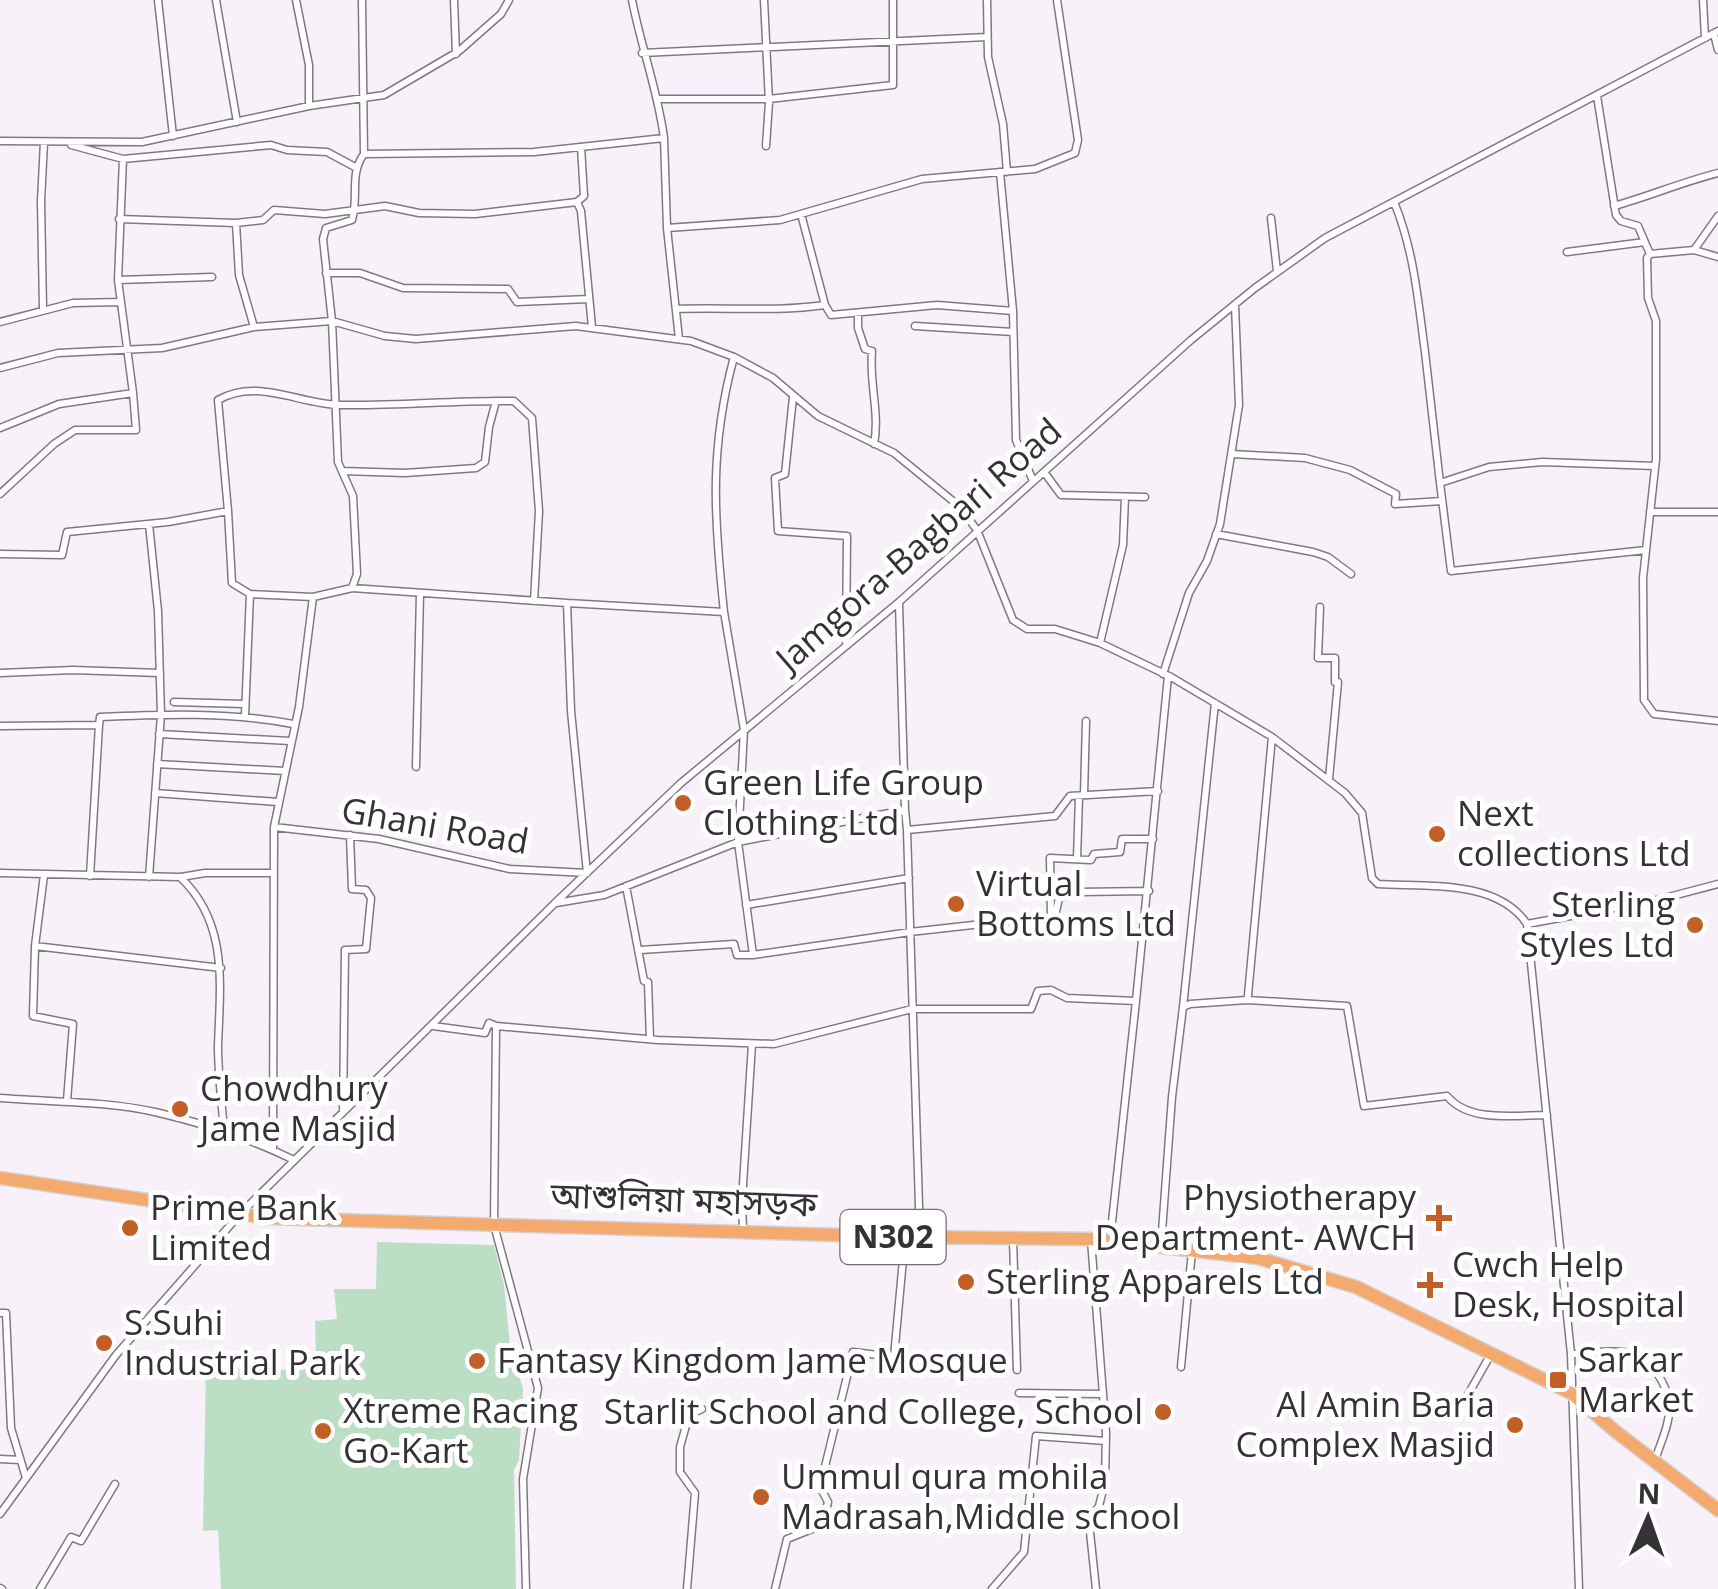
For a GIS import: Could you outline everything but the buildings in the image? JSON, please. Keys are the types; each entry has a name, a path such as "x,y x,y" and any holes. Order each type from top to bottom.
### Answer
{"highway":[{"name":"আশুলিয়া মহাসড়ক","path":"0,1178 268,1218 1090,1239 1258,1258 1356,1287 1572,1393 1718,1510"}],"street":[{"path":"158,0 172,136"},
{"path":"216,0 236,122"},
{"path":"296,0 308,65 309,106"},
{"path":"352,588 358,574 353,496 338,462 332,321 323,239 326,228 352,220 356,208 354,167 364,154 362,0"},
{"path":"454,0 456,54"},
{"path":"0,141 142,142 392,92 456,54 501,14 509,0"},
{"path":"632,0 642,53 659,99 679,338"},
{"path":"764,0 769,99 766,146"},
{"path":"659,99 769,99 893,85 892,0"},
{"path":"987,0 988,57 1003,124 1016,440 1033,481"},
{"path":"667,228 760,223 922,179 1036,168 1070,155 1077,149 1078,140 1057,0"},
{"path":"1703,0 1705,38"},
{"path":"1716,32 1718,50"},
{"name":"Jamgora-Bagbari Road","path":"0,1514 116,1355 240,1214 681,783 899,602 1235,305 1278,272 1325,238 1716,32"},
{"path":"642,53 988,38"},
{"path":"1597,96 1614,206 1621,221 1638,226 1650,254 1648,298 1656,320 1655,466 1643,578 1644,700 1654,714 1718,722"},
{"path":"364,154 534,152 664,138"},
{"path":"43,309 44,142"},
{"path":"60,142 124,158 271,145 286,150 327,152 354,167"},
{"path":"119,220 236,223 263,220 274,210 325,214 385,206 419,213 475,214 577,202 584,196 581,146"},
{"path":"0,494 75,430 136,430 118,280 124,158"},
{"path":"1614,206 1662,192 1679,181 1718,172"},
{"path":"577,202 592,327"},
{"path":"1394,202 1406,232 1420,307 1451,571 1646,550"},
{"path":"801,214 831,315 936,305 1013,311"},
{"path":"1694,250 1718,216"},
{"path":"1271,218 1278,272"},
{"path":"236,223 239,275 254,327"},
{"path":"1567,252 1645,242"},
{"path":"1650,254 1694,250 1718,257"},
{"path":"326,273 360,273 403,288 508,288 517,302 590,300"},
{"path":"118,280 212,277"},
{"path":"0,322 73,303 120,302"},
{"path":"676,309 761,306 786,310 825,305"},
{"path":"1110,1241 1149,891 1166,675 1189,593 1207,561 1216,534 1232,454 1240,405 1235,305"},
{"path":"858,313 864,349 872,351 871,385 878,423 874,444"},
{"path":"0,368 58,353 162,348 254,327 332,321 416,340 531,328 592,327 679,338 734,357 772,378 818,416 894,452 959,506 977,530 1013,620 1026,629 1054,629 1100,642 1166,675 1272,738 1346,793 1362,813 1372,878 1378,884 1479,892 1518,910 1527,924 1571,1354 1579,1589"},
{"path":"915,326 1014,332"},
{"path":"734,357 720,408 715,462 716,542 744,730 738,842 753,955"},
{"path":"534,601 539,511 532,418 514,401 336,405 275,390 218,400 232,582 250,594 313,597 352,588 534,601 724,612"},
{"path":"0,428 58,404 133,393"},
{"path":"793,396 784,474 775,478 778,531 848,536 846,643"},
{"path":"342,472 476,468 485,462 488,428 496,401"},
{"path":"1232,454 1305,458 1350,470 1396,494 1396,504 1442,500"},
{"path":"1440,482 1489,468 1542,462 1655,466"},
{"path":"1044,472 1061,494 1146,497"},
{"path":"1100,642 1123,545 1125,497"},
{"path":"0,554 62,555 66,532 228,511"},
{"path":"1650,512 1718,512"},
{"path":"148,877 160,715 158,611 149,524"},
{"path":"1216,534 1313,552 1328,557 1351,574"},
{"path":"416,767 420,593"},
{"path":"245,716 250,594"},
{"path":"273,1150 274,827 298,707 313,597"},
{"path":"775,1589 787,1540 822,1525 828,1502 820,1487 853,1352 894,1357 912,1237 916,1062 899,602"},
{"path":"567,603 571,711 587,873"},
{"path":"1320,607 1318,658 1335,658 1338,682 1329,780"},
{"path":"0,673 72,670 160,674"},
{"path":"174,702 245,704"},
{"path":"1161,1245 1172,1096 1215,703"},
{"path":"90,876 100,718 245,716 293,724"},
{"path":"1077,859 1086,722"},
{"path":"0,726 99,725"},
{"path":"159,734 290,740"},
{"path":"1247,1000 1272,738"},
{"path":"157,764 284,771"},
{"path":"907,830 1055,816 1070,796 1158,791"},
{"path":"155,793 279,802"},
{"path":"555,903 604,895 738,842 905,810"},
{"name":"Ghani Road","path":"274,827 350,836 510,869 587,873"},
{"path":"342,1114 346,950 366,949 371,898 366,890 352,889 350,836"},
{"path":"1050,917 1050,858 1091,860 1094,854 1120,852 1122,839 1154,839"},
{"path":"0,873 148,877 274,874"},
{"path":"44,874 35,946 33,1016 74,1024 67,1101"},
{"path":"180,877 199,895 221,968 218,1048 224,1132"},
{"path":"746,905 909,878"},
{"path":"1527,924 1657,900 1718,884"},
{"path":"626,886 644,981 648,982 650,1039"},
{"path":"640,950 734,944 737,955 753,955 1050,917 1055,916 1059,898 1078,892 1149,891"},
{"path":"35,946 221,968"},
{"path":"432,1026 485,1033 489,1023 650,1039 752,1044 793,1040 912,1009 1032,1009 1038,992 1050,990 1067,998 1136,1000"},
{"path":"1183,1007 1247,1000 1347,1006 1364,1106 1448,1096 1456,1107 1486,1115 1547,1115"},
{"path":"496,1026 494,1225 538,1388 523,1479 526,1589"},
{"path":"743,1232 752,1044"},
{"path":"0,1098 67,1101 154,1112 224,1132 295,1160"},
{"path":"1014,1238 1017,1370"},
{"path":"1090,1239 1106,1441 1105,1482 1099,1506 1091,1518 1090,1532 1096,1589"},
{"path":"1181,1367 1192,1249"},
{"path":"0,1313 6,1313 6,1374 12,1428 27,1479"},
{"path":"1466,1398 1491,1353"},
{"path":"1571,1354 1628,1353 1646,1358 1668,1389 1670,1400 1670,1416 1655,1460"},
{"path":"1019,1393 1102,1394"},
{"path":"687,1589 694,1493 680,1472 680,1447 689,1415 702,1409"},
{"path":"992,1589 1024,1552 1036,1436 1106,1441"},
{"path":"0,1459 20,1460"},
{"path":"40,1589 70,1536 81,1541 115,1484"}],"green space":[{"path":"377,1242 494,1245 504,1285 510,1345 523,1389 519,1460 514,1470 516,1589 221,1589 218,1530 203,1531 206,1367 291,1370 293,1360 316,1358 315,1321 337,1319 334,1289 376,1289"}],"place":[{"name":"Green Life Group Clothing Ltd","path":"683,803"},
{"name":"Next collections Ltd","path":"1437,834"},
{"name":"Virtual Bottoms Ltd","path":"956,904"},
{"name":"Sterling Styles Ltd","path":"1695,925"},
{"name":"Chowdhury Jame Masjid","path":"180,1109"},
{"name":"Physiotherapy Department- AWCH","path":"1439,1218"},
{"name":"Prime Bank Limited","path":"130,1228"},
{"name":"Sterling Apparels Ltd","path":"966,1282"},
{"name":"Cwch Help Desk, Hospital","path":"1430,1285"},
{"name":"S.Suhi Industrial Park","path":"104,1343"},
{"name":"Fantasy Kingdom Jame Mosque","path":"477,1361"},
{"name":"Sarkar Market","path":"1558,1380"},
{"name":"Starlit School and College, School","path":"1163,1412"},
{"name":"Al Amin Baria Complex Masjid","path":"1515,1425"},
{"name":"Xtreme Racing Go-Kart","path":"323,1431"},
{"name":"Ummul qura mohila Madrasah,Middle school","path":"761,1497"}]}
